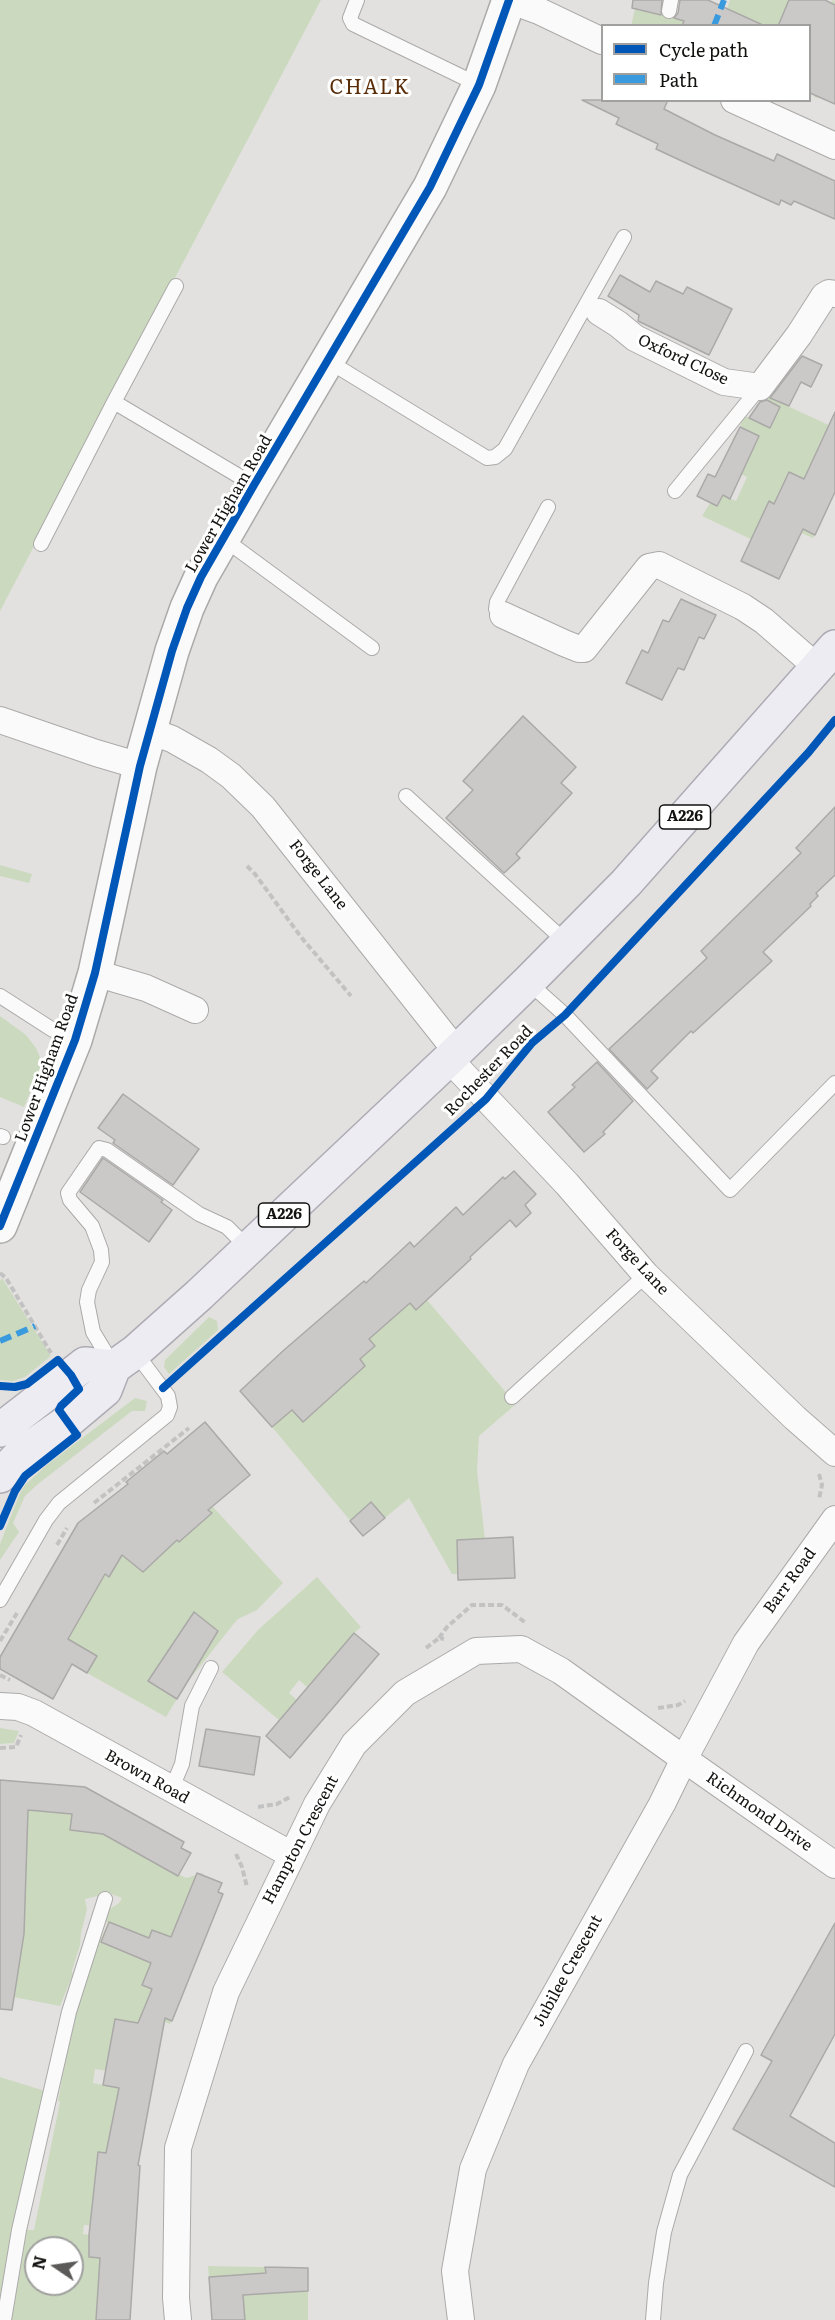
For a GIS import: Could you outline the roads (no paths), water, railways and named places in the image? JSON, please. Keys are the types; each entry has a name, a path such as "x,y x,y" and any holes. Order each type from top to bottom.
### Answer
{"main road":[{"name":"A226","path":"0,1476 20,1455 67,1422 105,1390 124,1359 248,1249 528,982 626,883 827,657"},
{"path":"1,1428 65,1367 124,1359"}],"street":[{"name":"Lower Higham Road","path":"2,1215 75,1040 95,973 140,766 187,608 254,485 430,187 479,85 509,0"},
{"path":"509,0 539,11 601,40"},
{"path":"738,102 835,146"},
{"path":"760,387 799,335 824,296 829,293 835,294"},
{"name":"Oxford Close","path":"598,312 635,338 724,382 760,387"},
{"path":"503,615 564,643 584,649 649,567 659,565 742,607 827,657"},
{"path":"0,720 140,766"},
{"name":"Forge Lane","path":"150,731 172,739 209,760 231,776 263,807 453,1056 646,1275 795,1419 825,1461"},
{"path":"95,973 146,988 195,1010"},
{"name":"Barr Road","path":"746,1643 827,1510"},
{"name":"Jubilee Crescent","path":"461,2320 455,2271 472,2169 516,2064 662,1804 746,1643"},
{"name":"Hampton Crescent","path":"178,2320 176,2298 178,2148 226,1992 317,1804 354,1744 405,1693 476,1651 521,1649 561,1671 684,1759"},
{"name":"Brown Road","path":"0,1706 18,1707 34,1713 292,1855"},
{"name":"Richmond Drive","path":"684,1759 835,1865"}],"lane":[{"path":"357,0 350,18 353,24 479,85"},
{"path":"328,361 487,458 495,457 505,449 624,237"},
{"path":"41,544 176,286"},
{"path":"675,491 760,387"},
{"path":"114,402 254,485"},
{"path":"503,615 496,609 497,602 548,507"},
{"path":"224,539 372,648"},
{"path":"406,796 567,943"},
{"path":"528,982 565,1015 729,1190 835,1083"},
{"path":"0,996 53,1030 75,1040"},
{"path":"0,1600 42,1527 59,1503 167,1415 170,1407 168,1396 93,1332 87,1302 89,1290 102,1262 101,1250 92,1226 70,1200 68,1193 99,1148 107,1150 199,1214 226,1227 248,1249"},
{"path":"512,1397 646,1275"},
{"path":"171,1790 182,1764 192,1706 211,1668"},
{"path":"4,2320 19,2230 69,2012 105,1899"},
{"path":"653,2320 664,2232 680,2175 746,2051"}],"district":[{"name":"CHALK","path":"370,88"}]}
